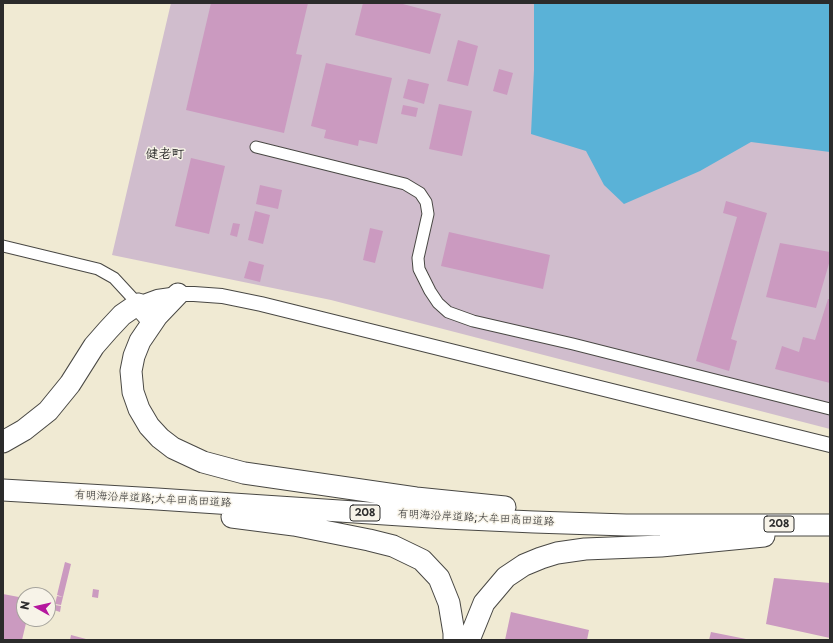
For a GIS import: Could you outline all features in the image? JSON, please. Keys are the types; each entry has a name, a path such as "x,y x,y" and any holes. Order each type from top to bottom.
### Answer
{"highway":[{"path":"178,294 153,321 140,341 134,356 131,372 133,392 139,409 148,426 173,448 203,462 244,473 416,498 501,507 647,516 728,524"},
{"path":"3,442 24,430 48,411 70,384 94,346 122,315 138,304 153,321"},
{"name":"有明海沿岸道路;大牟田高田道路","path":"3,490 454,518 626,525 830,525"},
{"path":"3,498 249,519 330,532 393,546 422,560 439,578 449,603 454,640"},
{"path":"469,640 484,603 506,577 524,565 557,553 586,549 661,546 830,530"}],"street":[{"path":"256,147 405,184 420,193 426,202 428,214 418,258 419,269 434,297 448,312 452,314 473,321 573,344 830,409"},
{"path":"3,246 98,269 114,278 138,304 157,297 178,294 222,296 261,304 830,445"}],"shaded area":[{"path":"171,3 830,3 830,429 331,300 112,255"}],"water":[{"path":"534,3 830,3 830,152 751,142 700,171 624,204 604,185 586,151 531,134 534,70"}],"building":[{"path":"211,3 308,3 296,54 302,55 284,133 186,110"},
{"path":"363,3 399,3 441,14 430,54 355,35"},
{"path":"458,40 478,46 468,86 447,81"},
{"path":"326,63 392,78 377,144 359,140 358,146 324,138 326,130 311,126"},
{"path":"499,69 513,73 507,95 493,91"},
{"path":"408,79 429,84 424,104 403,98"},
{"path":"439,104 472,111 462,156 429,149"},
{"path":"403,105 418,108 416,117 401,114"},
{"path":"191,158 225,166 209,234 175,226"},
{"path":"260,185 282,190 278,209 256,204"},
{"path":"726,201 767,213 731,339 737,341 729,371 696,361 737,217 723,213"},
{"path":"255,211 270,215 263,244 248,240"},
{"path":"233,223 240,224 237,237 230,235"},
{"path":"370,228 383,231 375,263 363,260"},
{"path":"449,232 550,255 543,289 441,266"},
{"path":"780,243 830,252 830,260 816,308 766,297"},
{"path":"249,261 264,265 260,282 244,278"},
{"path":"828,299 830,299 830,383 775,369 782,346 799,352 803,337 815,340"},
{"path":"65,562 71,564 63,597 57,595"},
{"path":"774,578 830,583 830,638 766,624"},
{"path":"93,589 99,590 98,598 92,597"},
{"path":"3,594 16,596 16,627 25,627 22,640 3,640"},
{"path":"57,596 63,597 61,605 56,604"},
{"path":"56,605 61,606 60,612 56,611"},
{"path":"511,612 589,630 587,640 505,640"},
{"path":"711,632 746,639 746,640 709,640"},
{"path":"71,635 86,639 86,640 70,640"}],"district":[{"name":"健老町","path":"165,154"}]}
